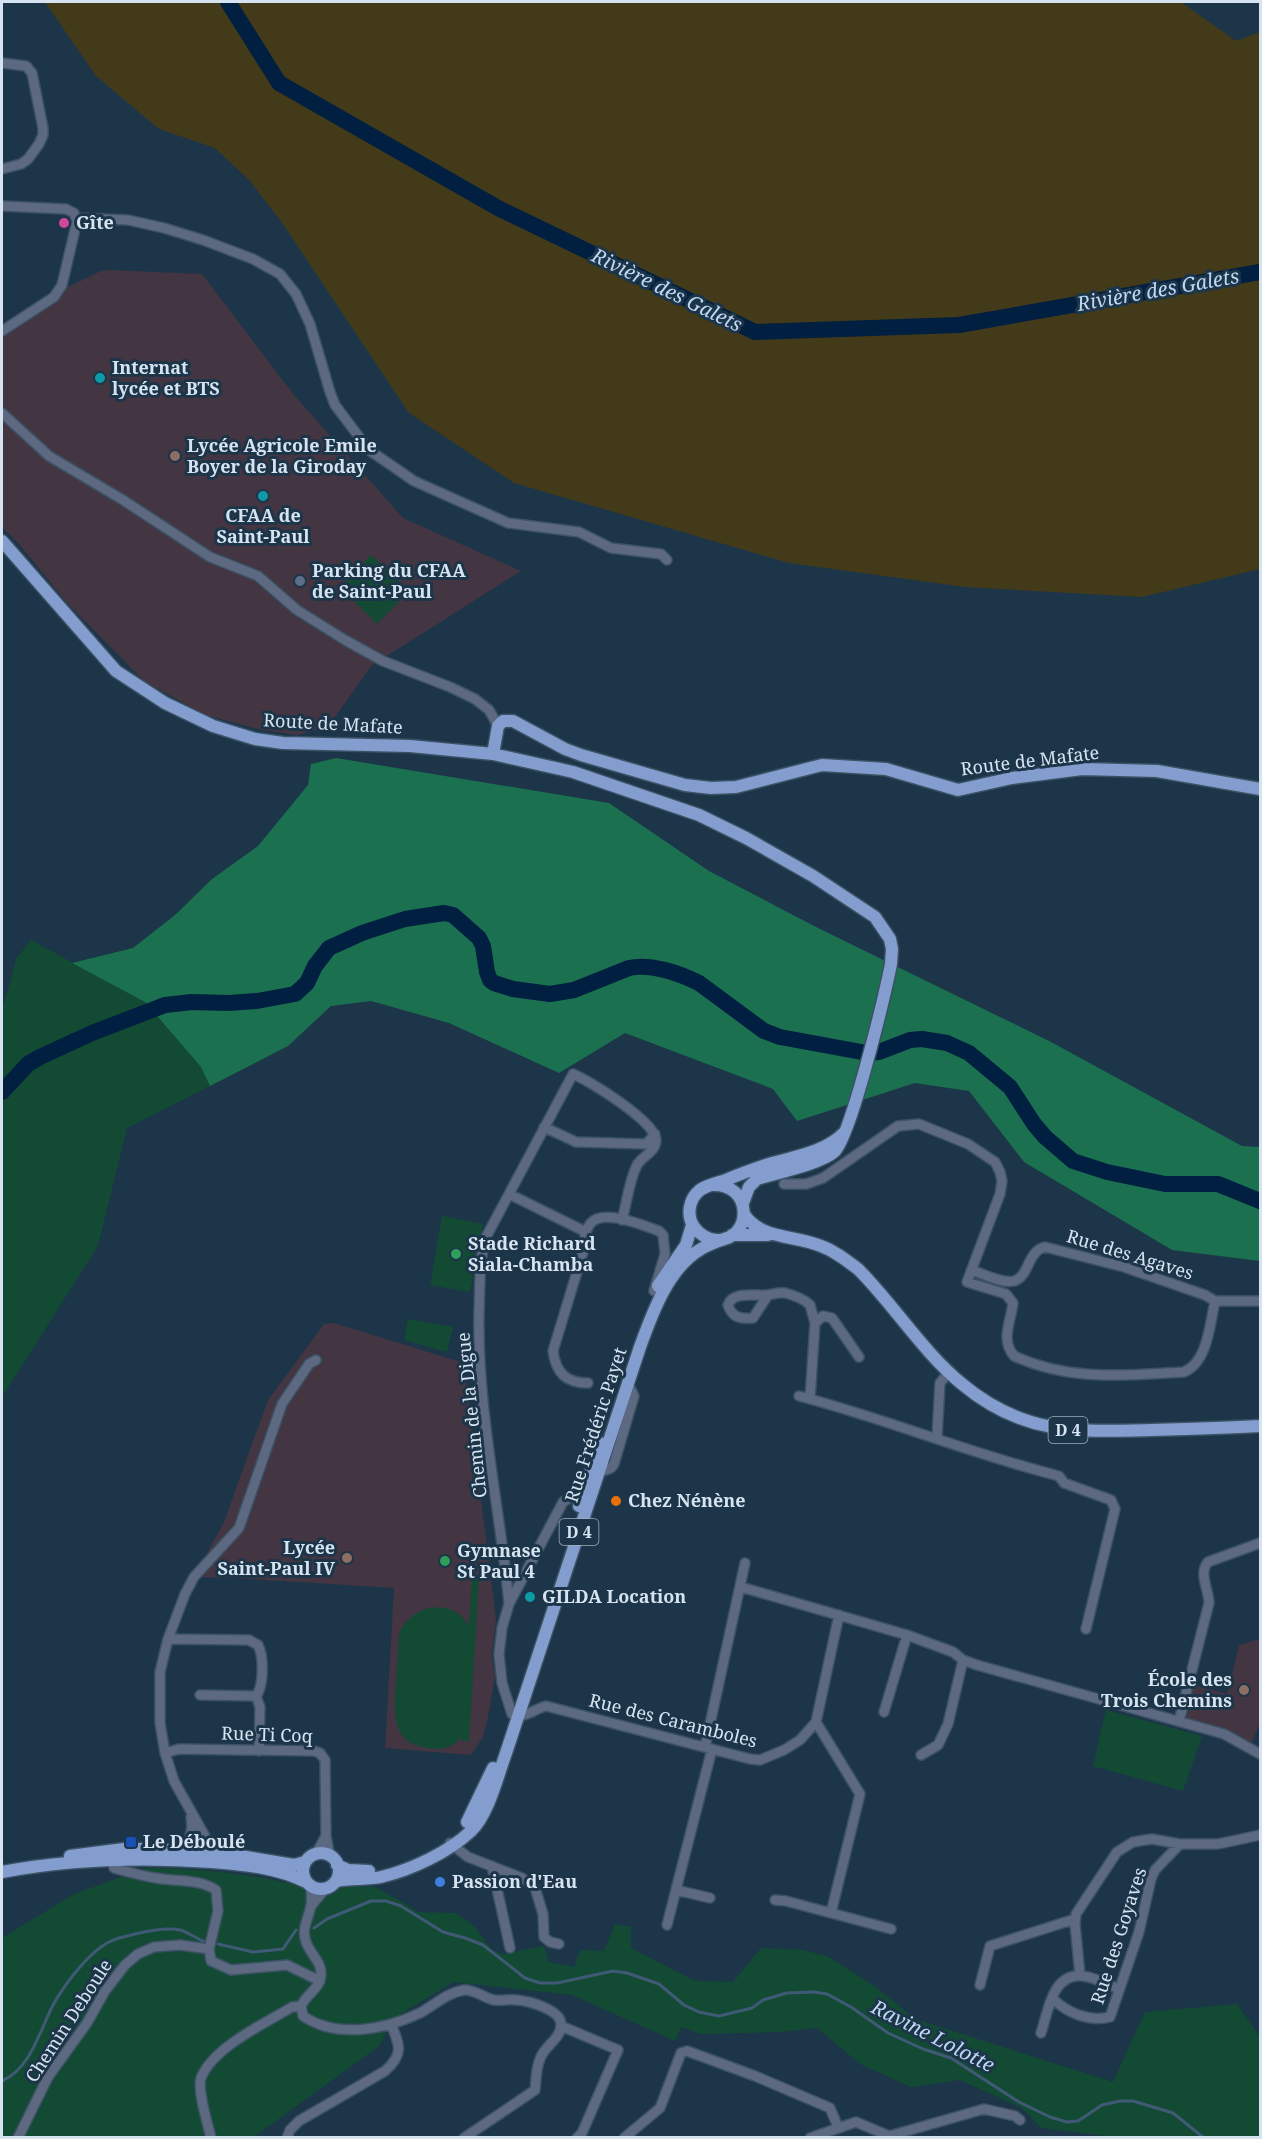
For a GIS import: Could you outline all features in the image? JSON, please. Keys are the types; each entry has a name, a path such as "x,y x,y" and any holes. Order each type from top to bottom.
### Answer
{"main road":[{"name":"Route de Mafate","path":"2,541 116,671 165,703 213,726 255,739 283,743 410,746 493,754 573,772 699,815 813,876 875,916 890,939 892,949 889,976 851,1117 841,1144 833,1153 820,1159 752,1183 743,1208"},
{"name":"Route de Mafate","path":"498,726 503,721 513,721 581,756 685,785 711,788 736,787 822,765 886,770 958,790 1012,778 1082,770 1157,771 1260,789"},
{"path":"493,754 498,726"},
{"path":"711,1185 731,1188 739,1194 743,1208 741,1224 729,1236 717,1240 698,1233 689,1215 694,1196 702,1189 711,1185 758,1168 822,1148 842,1136 847,1130"},
{"name":"D 4","path":"743,1208 757,1229 800,1238 823,1246 858,1269 949,1372 977,1395 1007,1413 1035,1424 1064,1430 1098,1432 1260,1426"},
{"name":"Rue Frédéric Payet","path":"450,1843 475,1810 515,1715 590,1486 638,1329 654,1291 686,1245 692,1225"},
{"name":"D 4","path":"729,1236 778,1235"},
{"name":"Rue Frédéric Payet","path":"590,1486 600,1472 628,1384 660,1297 669,1283 698,1250 729,1236"},
{"name":"D 4","path":"316,1854 348,1869 379,1872 396,1869 450,1843"},
{"name":"D 4","path":"2,1872 31,1867 112,1860 199,1862 272,1868 321,1889 331,1884 395,1873 426,1861 450,1843"},
{"name":"D 4","path":"31,1867 68,1856 124,1849 211,1852 294,1865 305,1862"},
{"path":"308,1884 303,1872 305,1862 316,1854"},
{"path":"331,1884 338,1870 334,1861"}],"street":[{"path":"2,63 26,66 33,73 43,128 39,144 28,159 21,164 2,169"},
{"path":"2,206 66,209 74,213 76,218 75,232 62,285 54,297 2,331"},
{"path":"76,218 128,220 164,228 203,240 280,274 296,294 310,324 335,405 369,450 414,482 474,506 508,523 579,532 610,548 661,554 667,560"},
{"path":"2,413 49,456 123,500 210,557 258,576 297,610 345,640 383,661 450,687 474,699 489,710 498,726"},
{"name":"Chemin de la Digue","path":"509,1604 482,1384 479,1341 480,1259 485,1239 573,1074 630,1110 656,1134 655,1145 649,1147 635,1171 622,1220"},
{"path":"776,1189 784,1184 806,1184 823,1178 898,1126 919,1124 968,1144 995,1162 1002,1181 996,1208 967,1282 1006,1294 1013,1303 1006,1335 1009,1350 1014,1356 1055,1369 1084,1375 1184,1372 1192,1368 1202,1353 1215,1301"},
{"path":"544,1127 576,1142 649,1147"},
{"path":"758,1168 776,1173 784,1184"},
{"path":"509,1194 586,1232"},
{"path":"588,1383 576,1383 564,1376 556,1364 553,1351 589,1225 601,1217 622,1220 659,1231 663,1235 664,1254 654,1291"},
{"name":"Rue des Agaves","path":"972,1270 1005,1281 1015,1281 1021,1276 1034,1252 1038,1248 1045,1247 1124,1267 1205,1295 1215,1301 1260,1302"},
{"path":"768,1295 786,1293 806,1301 813,1311 815,1323 810,1399"},
{"path":"815,1323 823,1316 832,1318 859,1357"},
{"path":"191,1814 192,1827 187,1850 199,1862 211,1852 207,1840 174,1781 165,1753 159,1703 160,1672 168,1639 194,1577 238,1528 282,1404 309,1364 316,1360"},
{"path":"937,1437 938,1392 940,1383 949,1372"},
{"path":"799,1396 937,1437 996,1459 1059,1476 1064,1483 1111,1500 1115,1509 1086,1629"},
{"name":"Chemin de la Digue","path":"515,1715 502,1683 499,1654 509,1604 563,1502 590,1486"},
{"path":"1179,1721 1209,1603 1209,1592 1203,1573 1204,1567 1208,1562 1260,1542"},
{"path":"667,1925 708,1748 745,1563"},
{"path":"741,1587 907,1635 953,1652 963,1660 1224,1734 1260,1754"},
{"path":"831,1913 860,1794 816,1722 839,1615"},
{"path":"884,1712 907,1635"},
{"path":"168,1639 255,1642 261,1653 261,1690 256,1696"},
{"path":"921,1755 938,1745 948,1724 963,1660"},
{"path":"502,1683 521,1696"},
{"path":"200,1695 256,1696"},
{"path":"256,1696 260,1707 259,1751"},
{"name":"Rue des Caramboles","path":"515,1715 546,1706 760,1760 800,1740 816,1722"},
{"name":"Rue Ti Coq","path":"165,1753 179,1749 314,1751 323,1755 326,1836 334,1861"},
{"path":"1080,1975 1075,1919 1078,1909 1117,1852 1142,1839 1180,1844 1224,1843 1260,1835"},
{"path":"316,1854 326,1836"},
{"path":"450,1843 468,1857 522,1878 536,1888 543,1914 544,1937 550,1942 559,1944"},
{"name":"Rue des Goyaves","path":"1052,1998 1061,2007 1097,2020 1110,2017 1139,1932 1151,1879 1155,1870 1180,1844"},
{"path":"112,1860 114,1868 158,1879 188,1880 208,1885 216,1890 218,1911 209,1949 211,1961 231,1970 287,1965 320,1981"},
{"path":"492,1866 510,1948"},
{"path":"308,1884 311,1906 305,1926 305,1940 321,1966 320,1981 317,1987 304,1998 301,2006 303,2016 316,2025 332,2030 372,2029 392,2024 420,2012 450,1993 468,1990 494,2000 519,2000 549,2009 560,2019 559,2034 540,2057 535,2090 469,2136"},
{"path":"311,1906 331,1884"},
{"path":"676,1890 710,1898"},
{"path":"775,1900 786,1900 891,1929"},
{"path":"980,1984 990,1946 1075,1919"},
{"name":"Chemin Deboule","path":"18,2138 48,2077 87,2024 105,1991 125,1965 138,1954 167,1944 209,1949"},
{"path":"1041,2033 1056,1988 1065,1980 1080,1975 1119,1989"},
{"path":"211,2138 201,2092 201,2079 217,2057 235,2040 292,2007 301,2006"},
{"path":"287,2138 290,2130 299,2121 385,2071 395,2062 399,2052 399,2043 392,2024"},
{"path":"561,2025 618,2050 582,2133 577,2138"},
{"path":"624,2138 660,2108 681,2053 687,2051 755,2076 830,2108 838,2127"},
{"path":"810,2138 856,2122 889,2136 984,2109 996,2110 1020,2120"}],"shaded area":[{"name":"Lycée Agricole Emile Boyer de la Giroday","path":"101,271 202,274 294,395 403,518 521,571 371,666 328,727 298,735 262,730 205,715 144,681 67,603 19,544 2,527 2,326 19,325 68,287"},
{"name":"Lycée Saint-Paul IV","path":"334,1323 464,1363 496,1619 492,1656 495,1677 488,1717 483,1737 471,1755 385,1748 394,1588 194,1577 224,1522 268,1400 324,1324"},
{"name":"École des Trois Chemins","path":"1260,1639 1260,1722 1250,1748 1184,1723 1194,1685 1227,1694 1239,1645"}],"green space":[{"path":"371,555 409,591 377,624 340,587"},
{"path":"336,758 609,803 709,871 816,927 1051,1042 1242,1146 1260,1147 1260,1261 1172,1250 1024,1162 969,1091 915,1083 797,1121 773,1089 625,1033 559,1073 449,1023 371,1001 331,1006 288,1046 210,1086 201,1067 145,1002 72,963 133,948 175,915 212,879 258,846 308,785 311,764"},
{"path":"31,940 145,1002 201,1067 210,1086 127,1128 98,1246 2,1397 2,1011 16,959"},
{"name":"Stade Richard Siala-Chamba","path":"442,1216 483,1224 470,1292 430,1285"},
{"path":"408,1319 453,1327 447,1352 404,1340"},
{"path":"472,1579 479,1579 469,1741 462,1741 462,1737 451,1746 438,1749 416,1745 401,1733 395,1714 399,1635 409,1619 424,1610 433,1608 451,1610 461,1616 469,1626"},
{"path":"1106,1710 1202,1736 1183,1791 1093,1766"},
{"path":"146,1868 239,1874 331,1894 342,1886 376,1887 419,1912 456,1913 475,1927 493,1951 503,1954 544,1946 549,1962 574,1967 580,1950 604,1951 615,1924 631,1927 631,1948 695,1981 733,1982 761,1948 802,1950 827,1956 876,1987 915,2019 1113,2082 1145,2012 1237,2004 1260,2037 1260,2137 1115,2137 1041,2128 1022,2108 960,2080 911,2087 860,2064 817,2028 780,2032 701,2034 681,2027 675,2041 572,1995 454,1982 394,2018 379,2046 254,2137 2,2138 2,1938 74,1894"}],"sand":[{"path":"45,2 1181,2 1236,41 1260,32 1260,569 1142,597 965,587 789,563 514,483 409,413 283,224 249,180 215,148 159,129 96,76"}],"waterway":[{"name":"Rivière des Galets","path":"228,2 279,83 498,208 755,332 959,325 1260,272"},
{"path":"2,1092 28,1064 92,1033 165,1005 192,1002 257,1001 295,994 307,983 315,966 329,948 362,933 405,919 444,913 453,915 479,938 483,946 487,972 494,983 513,989 550,994 574,990 629,968 655,968 699,983 764,1031 780,1037 867,1053 879,1052 910,1040 922,1039 947,1043 969,1053 1010,1087 1045,1137 1073,1161 1107,1172 1165,1184 1218,1184 1260,1201"},
{"name":"Ravine Lolotte","path":"314,1928 327,1919 371,1901 386,1901 401,1906 443,1932 483,1945 525,1978 540,1983 557,1983 613,1971 627,1973 659,1984 684,2005 699,2012 719,2016 752,2008 763,2000 787,1993 827,1994 851,2007 888,2033 923,2049 951,2058 1019,2102 1050,2117 1067,2122 1078,2121 1102,2105 1133,2101 1173,2113 1204,2138"},
{"name":"Ravine Lolotte","path":"2,2081 20,2068 27,2059 52,2007 67,1983 87,1959 105,1944 135,1934 169,1929 183,1931 205,1942"},
{"name":"Ravine Lolotte","path":"218,1944 253,1952 283,1949 296,1930"}],"place":[{"name":"Gîte","path":"64,223"},
{"name":"Internat lycée et BTS","path":"100,378"},
{"name":"Lycée Agricole Emile Boyer de la Giroday","path":"175,456"},
{"name":"CFAA de Saint-Paul","path":"263,496"},
{"name":"Parking du CFAA de Saint-Paul","path":"300,581"},
{"name":"Stade Richard Siala-Chamba","path":"456,1254"},
{"name":"Chez Nénène","path":"616,1501"},
{"name":"Lycée Saint-Paul IV","path":"347,1558"},
{"name":"Gymnase St Paul 4","path":"445,1561"},
{"name":"GILDA Location","path":"530,1597"},
{"name":"École des Trois Chemins","path":"1244,1690"},
{"name":"Le Déboulé","path":"131,1842"},
{"name":"Passion d'Eau","path":"440,1882"}]}
